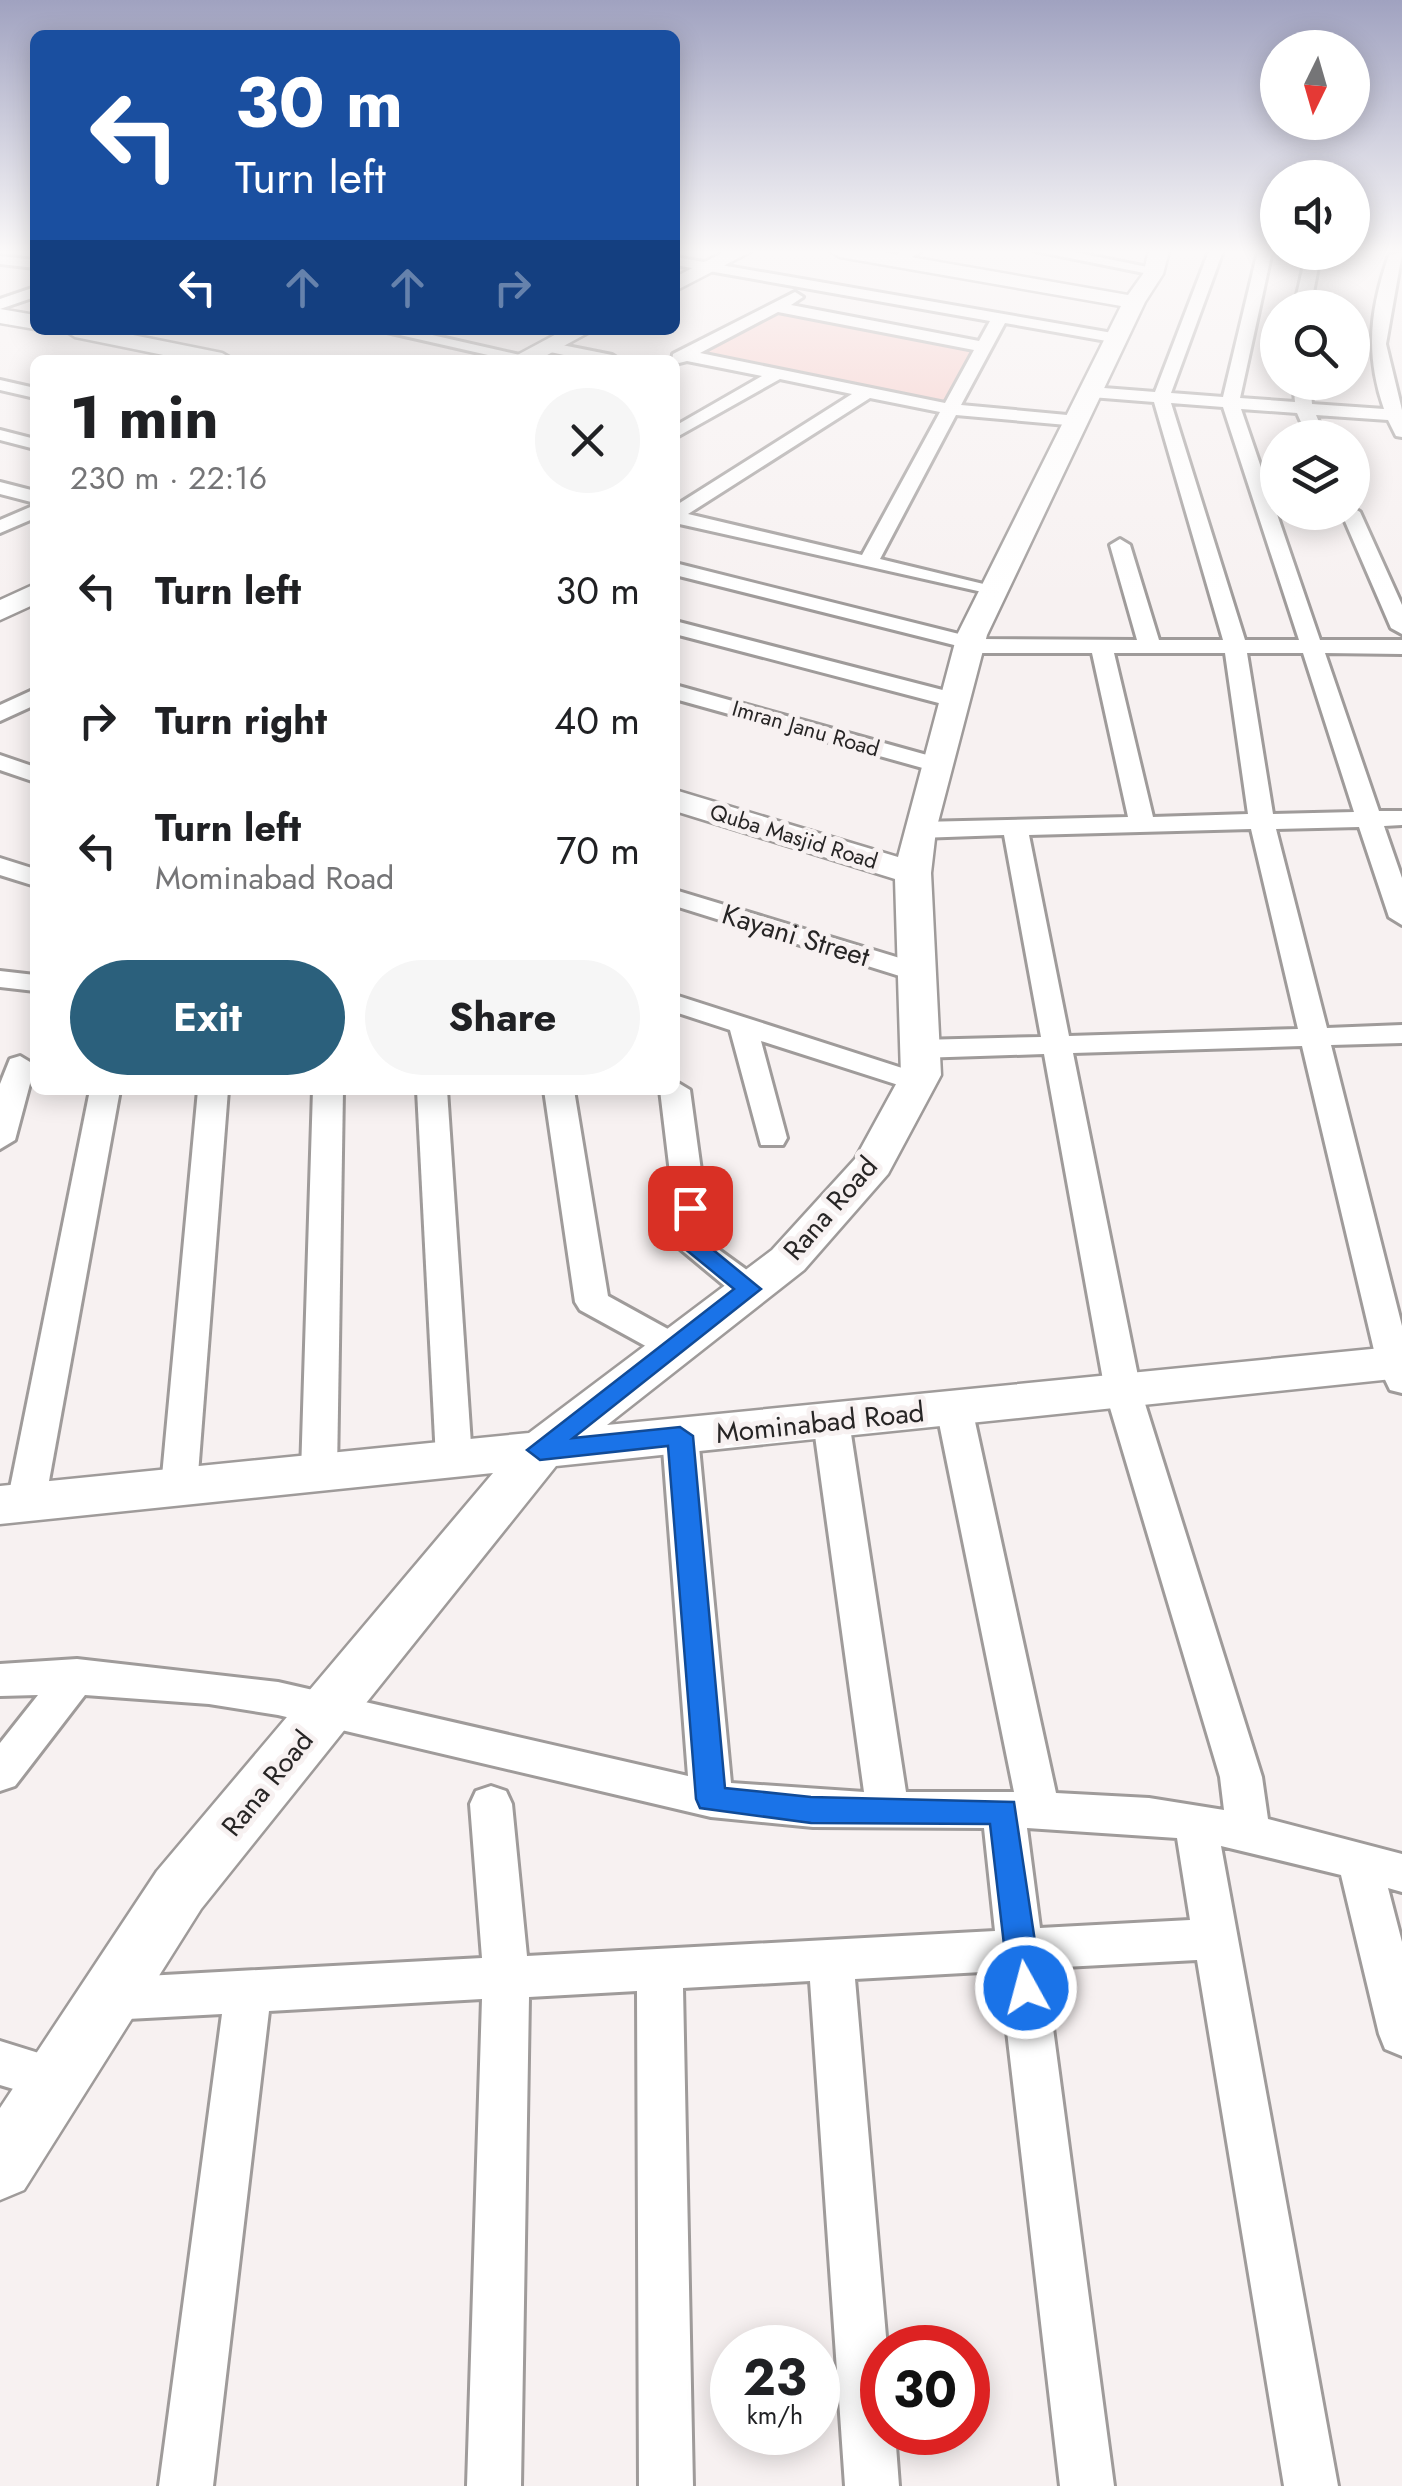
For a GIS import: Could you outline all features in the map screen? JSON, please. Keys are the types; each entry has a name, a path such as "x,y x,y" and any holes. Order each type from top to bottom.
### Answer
{"street":[{"path":"735,367 951,410 1078,420"},
{"path":"868,562 974,367"},
{"path":"918,1065 912,873 919,830 970,644 1103,367"},
{"path":"1173,367 1161,398 1235,646 1262,822 1399,1369"},
{"path":"1239,367 1230,403 1402,917"},
{"path":"1091,392 1304,408 1400,421 1383,367"},
{"path":"680,430 778,374"},
{"path":"0,384 30,392"},
{"path":"680,512 867,392"},
{"path":"1303,400 1309,420"},
{"path":"0,435 30,443"},
{"path":"0,488 30,496"},
{"path":"0,527 30,513"},
{"path":"680,516 993,592"},
{"path":"1358,530 1402,628"},
{"path":"1120,545 1150,646"},
{"path":"680,570 970,644 1402,647"},
{"path":"680,628 954,700"},
{"path":"1101,646 1142,825"},
{"name":"Imran Janu Road","path":"680,693 937,765"},
{"path":"0,714 30,699"},
{"path":"0,762 30,773"},
{"name":"Quba Masjid Road","path":"680,802 912,873"},
{"path":"919,830 1402,818"},
{"path":"1015,828 1123,1391 1241,1778 1248,1835"},
{"path":"0,866 30,876"},
{"name":"Kayani Street","path":"680,900 916,972"},
{"path":"680,1005 743,1025 918,1065 1058,1046 1402,1034"},
{"path":"743,1025 772,1138"},
{"path":"0,1140 20,1064"},
{"name":"Rana Road","path":"0,2167 180,1890 540,1450 788,1260 873,1165 918,1065"},
{"path":"13,1504 105,1095"},
{"path":"179,1487 214,1095"},
{"path":"319,1473 328,1095"},
{"path":"432,1095 454,1459"},
{"path":"559,1095 592,1302 674,1348"},
{"path":"676,1095 695,1248 750,1289"},
{"name":"Mominabad Road","path":"13,1504 1123,1391 1399,1369"},
{"path":"954,1408 1022,1811 1021,1949 1087,2486"},
{"path":"831,1421 888,1810"},
{"path":"680,1436 711,1799"},
{"path":"0,1774 77,1675"},
{"path":"0,1680 77,1675 246,1690 331,1706 711,1799 811,1810 1116,1813 1248,1835 1381,1868 1402,2034"},
{"path":"490,1804 506,1978 494,2486"},
{"path":"1196,1826 1311,2486"},
{"path":"109,1999 1216,1940"},
{"path":"832,1959 872,2486"},
{"path":"660,1970 666,2486"},
{"path":"186,2486 248,1992"},
{"path":"0,2063 56,2080"}],"shaded area":[{"path":"747,367 974,367 952,406"}],"route":[{"path":"690,1208 695,1248 750,1289 540,1450 680,1436 711,1799 811,1810 1004,1811 1026,1988"}]}
